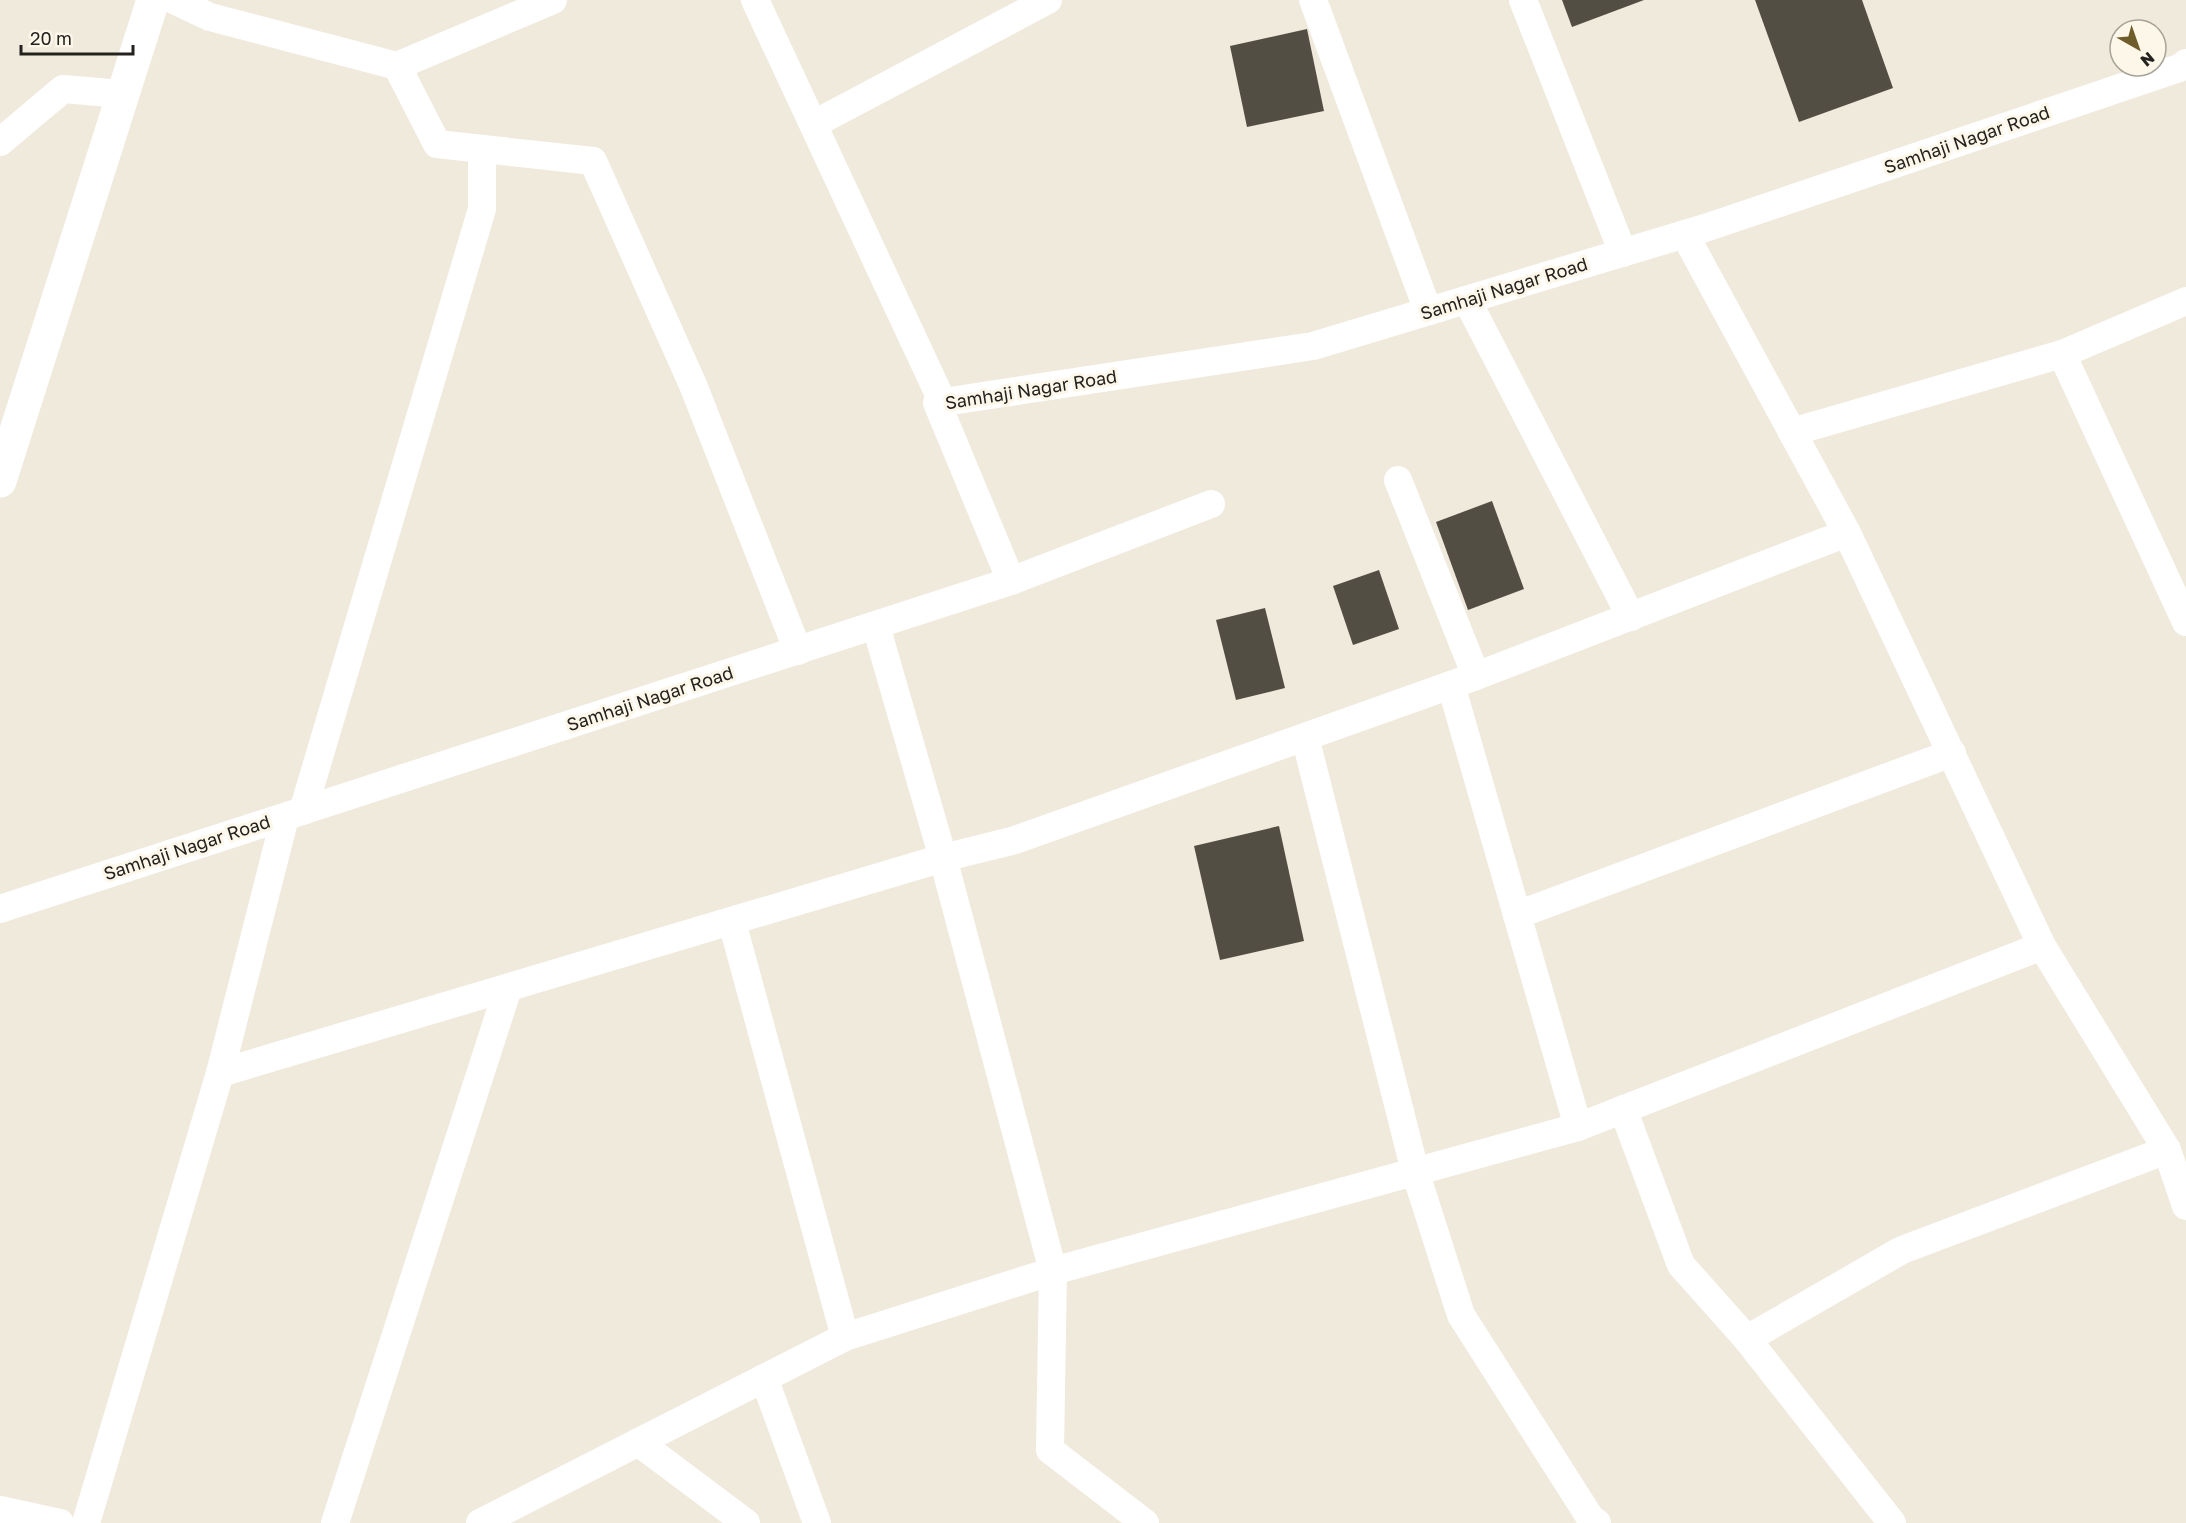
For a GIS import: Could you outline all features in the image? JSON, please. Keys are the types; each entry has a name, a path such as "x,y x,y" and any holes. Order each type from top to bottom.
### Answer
{"main road":[{"path":"0,481 153,0"}],"street":[{"path":"174,0 210,17 397,66 553,0"},
{"path":"754,0 943,403"},
{"path":"814,124 1048,0"},
{"path":"1312,0 1428,311"},
{"path":"1522,0 1623,253"},
{"name":"Samhaji Nagar Road","path":"0,909 1011,581 937,403 1313,346 1685,235 2182,67 2186,63"},
{"path":"397,66 437,144 593,161 693,385 798,651"},
{"path":"0,142 63,89 122,94"},
{"path":"86,1523 220,1073 294,814 482,209 482,150"},
{"path":"1685,235 1847,533 2042,946 2167,1150 2186,1206"},
{"path":"1467,300 1631,617"},
{"path":"1792,432 2062,354 2186,302"},
{"path":"2062,354 2186,622"},
{"path":"1398,480 1463,681 1517,915 1578,1127"},
{"path":"1011,581 1211,504"},
{"path":"220,1073 943,858 1015,840 1463,681 1847,533"},
{"path":"876,626 943,858 1053,1270 1050,1450 1145,1523"},
{"path":"1305,737 1415,1171 1461,1315 1592,1522"},
{"path":"1517,915 1952,753"},
{"path":"732,922 845,1337"},
{"path":"480,1523 845,1337 1053,1270 1578,1127 2042,946"},
{"path":"335,1523 508,988"},
{"path":"1623,1109 1681,1265 1747,1339 1892,1523"},
{"path":"1747,1339 1902,1250 2167,1150"},
{"path":"764,1378 817,1523"},
{"path":"638,1442 746,1523"},
{"path":"0,1510 60,1523"}],"building":[{"path":"1562,0 1644,0 1572,27"},
{"path":"1755,0 1862,0 1893,88 1799,122"},
{"path":"1307,29 1324,111 1247,127 1230,46"},
{"path":"1492,501 1524,589 1468,610 1436,522"},
{"path":"1379,570 1399,629 1353,645 1333,586"},
{"path":"1265,608 1285,688 1236,700 1216,620"},
{"path":"1279,826 1304,941 1220,960 1194,846"}]}
